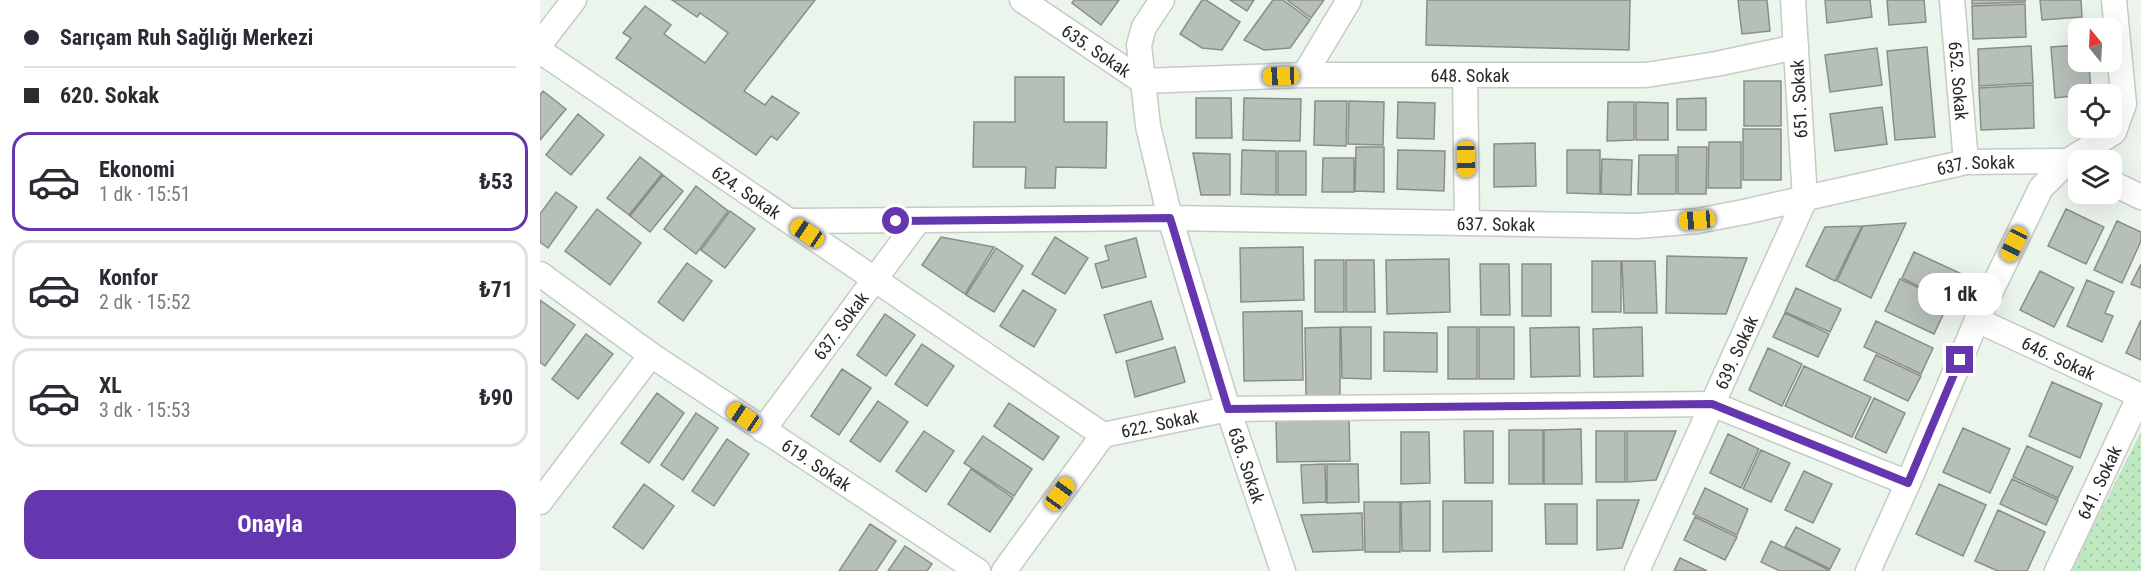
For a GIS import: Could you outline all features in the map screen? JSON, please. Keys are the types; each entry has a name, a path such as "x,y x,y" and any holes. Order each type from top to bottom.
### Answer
{"street":[{"path":"540,44 574,0"},
{"name":"635. Sokak","path":"1023,0 1142,81"},
{"name":"636. Sokak","path":"1162,0 1144,27 1139,45 1148,126 1170,218 1228,409 1283,571"},
{"path":"1304,75 1349,0"},
{"name":"651. Sokak","path":"1793,0 1805,199"},
{"name":"652. Sokak","path":"1952,0 1966,162"},
{"path":"2092,150 2114,132 2124,104 2114,0"},
{"name":"648. Sokak","path":"1142,81 1304,75 1646,75 1716,64 1796,47"},
{"name":"624. Sokak","path":"540,51 1103,435"},
{"path":"1465,76 1467,222"},
{"name":"637. Sokak","path":"790,221 1170,218 1636,226 1697,220 1805,199 1966,162 2068,164"},
{"path":"1868,571 1977,320 2041,188 2068,168"},
{"path":"2122,188 2141,197"},
{"name":"639. Sokak","path":"1637,571 1805,199"},
{"name":"637. Sokak","path":"763,429 918,221"},
{"name":"619. Sokak","path":"540,274 651,355 978,571"},
{"name":"646. Sokak","path":"1977,320 2140,396"},
{"path":"540,502 651,355"},
{"name":"641. Sokak","path":"2058,571 2140,396"},
{"name":"622. Sokak","path":"1004,571 1103,435 1228,409 1712,404 1908,483"}],"green space":[{"path":"2141,432 2141,571 2070,571"}],"building":[{"path":"672,0 815,0 744,91 765,105 772,96 799,113 777,140 771,136 756,155 616,58 631,38 623,33 645,6 671,25 664,34 705,63 728,33 700,13 697,17"},
{"path":"1074,0 1119,0 1101,25 1072,3"},
{"path":"1202,0 1206,0 1240,22 1222,50 1202,48 1180,34"},
{"path":"1230,0 1254,0 1247,11"},
{"path":"1273,0 1283,0 1310,20 1290,48 1264,50 1244,40"},
{"path":"1287,0 1324,0 1311,18"},
{"path":"1427,0 1630,0 1629,50 1426,45"},
{"path":"1738,0 1767,0 1770,31 1742,34"},
{"path":"1825,0 1870,0 1872,17 1827,23"},
{"path":"1887,0 1924,0 1926,22 1889,25"},
{"path":"1972,0 2025,0 2025,2 1972,4"},
{"path":"2040,0 2081,0 2082,17 2042,20"},
{"path":"2025,4 2026,37 1973,39 1972,6"},
{"path":"2031,46 2033,83 1979,86 1978,49"},
{"path":"2068,46 2068,72 2090,72 2090,84 2068,84 2068,97 2055,98 2051,47"},
{"path":"1927,47 1935,137 1895,140 1887,51"},
{"path":"1877,48 1882,85 1830,92 1825,55"},
{"path":"1015,77 1064,77 1064,122 1107,122 1106,168 1056,167 1055,188 1025,188 1026,167 973,167 974,122 1015,122"},
{"path":"1744,81 1781,81 1781,126 1744,126"},
{"path":"2033,85 2034,128 1981,130 1979,88"},
{"path":"543,91 566,109 540,140 540,95"},
{"path":"1196,98 1231,98 1232,138 1196,138"},
{"path":"1244,98 1301,99 1300,141 1243,140"},
{"path":"1706,98 1706,130 1677,130 1677,99"},
{"path":"1315,101 1347,101 1346,146 1314,145"},
{"path":"1349,101 1384,102 1383,145 1348,144"},
{"path":"1398,102 1435,103 1434,139 1397,138"},
{"path":"1608,102 1634,102 1634,140 1607,141"},
{"path":"1636,102 1668,103 1668,140 1636,140"},
{"path":"1882,107 1887,144 1835,151 1830,114"},
{"path":"578,114 604,135 571,175 546,155"},
{"path":"1743,129 1781,129 1781,180 1743,180"},
{"path":"1709,142 1741,142 1741,188 1708,188"},
{"path":"1535,143 1536,186 1494,187 1494,144"},
{"path":"1356,147 1384,147 1384,192 1355,191"},
{"path":"1678,147 1707,147 1706,194 1678,194"},
{"path":"1242,150 1276,151 1276,195 1241,194"},
{"path":"1398,150 1445,151 1444,191 1397,189"},
{"path":"1567,150 1600,150 1600,194 1567,193"},
{"path":"1278,151 1306,151 1306,195 1278,195"},
{"path":"1193,153 1230,154 1230,195 1201,195"},
{"path":"1639,155 1676,155 1676,194 1638,194"},
{"path":"640,157 662,174 629,215 607,198"},
{"path":"1323,158 1354,158 1354,192 1322,192"},
{"path":"1602,159 1632,160 1631,195 1601,194"},
{"path":"663,175 683,191 650,232 630,216"},
{"path":"696,186 728,211 696,254 664,229"},
{"path":"556,192 577,207 548,248 540,242 540,214"},
{"path":"597,209 641,243 610,285 565,251"},
{"path":"2066,209 2104,227 2086,264 2048,246"},
{"path":"730,211 755,229 725,268 701,250"},
{"path":"2117,221 2141,232 2141,241 2122,283 2094,270"},
{"path":"1906,223 1871,298 1837,281 1863,226"},
{"path":"1862,226 1835,281 1806,266 1825,227"},
{"path":"941,237 994,247 965,294 922,265"},
{"path":"1055,237 1088,258 1065,294 1032,274"},
{"path":"1136,238 1146,277 1102,288 1095,264 1109,260 1105,246"},
{"path":"1303,247 1304,300 1241,302 1240,248"},
{"path":"996,248 1023,266 994,312 966,295"},
{"path":"1914,252 1962,274 1949,301 1902,278"},
{"path":"1667,256 1747,258 1726,314 1666,313"},
{"path":"1449,259 1450,312 1387,314 1386,260"},
{"path":"1315,260 1344,260 1344,312 1315,312"},
{"path":"1346,260 1374,260 1375,312 1346,312"},
{"path":"1592,261 1621,261 1621,312 1592,312"},
{"path":"1622,261 1655,261 1657,313 1624,313"},
{"path":"687,263 712,281 683,321 658,302"},
{"path":"1480,264 1509,264 1510,315 1481,315"},
{"path":"1522,264 1551,264 1551,316 1522,316"},
{"path":"2141,264 2141,288 2131,284"},
{"path":"2040,271 2074,288 2054,327 2020,310"},
{"path":"1900,279 1949,302 1934,334 1885,311"},
{"path":"2087,280 2114,292 2105,313 2113,316 2102,342 2067,326"},
{"path":"1796,288 1841,309 1830,332 1785,312"},
{"path":"1023,290 1056,310 1034,347 1000,326"},
{"path":"540,300 575,325 545,366 540,362"},
{"path":"1151,301 1163,339 1116,353 1104,315"},
{"path":"1302,311 1303,380 1244,381 1243,312"},
{"path":"1785,313 1829,334 1818,357 1773,337"},
{"path":"885,314 915,335 886,376 857,355"},
{"path":"2141,320 2141,360 2126,353"},
{"path":"1876,321 1933,348 1921,374 1864,347"},
{"path":"1340,327 1340,395 1306,396 1305,328"},
{"path":"1341,327 1371,327 1371,379 1342,378"},
{"path":"1448,327 1477,327 1477,379 1448,379"},
{"path":"1479,327 1514,327 1514,379 1479,379"},
{"path":"1579,327 1580,376 1531,377 1530,328"},
{"path":"1642,327 1643,376 1594,377 1593,329"},
{"path":"1384,332 1437,333 1437,372 1384,371"},
{"path":"586,334 613,354 578,399 552,379"},
{"path":"922,344 954,366 927,406 895,384"},
{"path":"1175,347 1185,382 1135,397 1126,361"},
{"path":"1768,348 1802,364 1782,406 1749,390"},
{"path":"1876,355 1921,376 1908,401 1864,380"},
{"path":"1804,366 1871,397 1852,437 1785,406"},
{"path":"842,369 871,388 839,435 811,416"},
{"path":"2052,382 2102,404 2080,458 2029,436"},
{"path":"657,393 684,413 649,463 621,443"},
{"path":"1874,398 1905,413 1886,453 1855,438"},
{"path":"878,401 908,422 880,462 850,441"},
{"path":"1009,403 1059,437 1043,460 994,426"},
{"path":"696,413 718,428 683,480 661,465"},
{"path":"1349,420 1350,461 1277,462 1276,421"},
{"path":"1963,428 2010,449 1990,493 1943,472"},
{"path":"1581,429 1582,484 1544,484 1544,430"},
{"path":"1509,430 1543,430 1543,484 1509,484"},
{"path":"924,431 954,451 926,492 896,471"},
{"path":"1464,431 1493,431 1493,483 1465,483"},
{"path":"1596,431 1625,431 1625,482 1596,482"},
{"path":"1627,431 1676,431 1656,480 1627,482"},
{"path":"1401,432 1429,432 1430,483 1401,484"},
{"path":"1728,434 1759,449 1741,488 1710,473"},
{"path":"983,436 1032,469 1014,496 964,463"},
{"path":"727,439 749,454 714,506 692,491"},
{"path":"2027,446 2073,467 2058,498 2013,477"},
{"path":"1761,450 1790,463 1771,502 1743,489"},
{"path":"1325,464 1326,502 1303,503 1301,465"},
{"path":"1327,464 1358,464 1359,502 1327,503"},
{"path":"971,469 1013,498 990,532 948,504"},
{"path":"1804,471 1832,484 1813,523 1785,510"},
{"path":"2012,479 2058,500 2046,525 2000,504"},
{"path":"644,484 674,506 643,549 613,527"},
{"path":"1939,484 1986,505 1963,556 1916,534"},
{"path":"1705,488 1748,509 1737,535 1693,514"},
{"path":"1597,500 1639,500 1622,548 1597,550"},
{"path":"1430,501 1430,551 1402,551 1401,502"},
{"path":"1443,501 1492,501 1492,551 1443,552"},
{"path":"1364,502 1400,502 1400,552 1365,552"},
{"path":"1545,504 1577,504 1577,544 1546,544"},
{"path":"1998,510 2045,532 2027,571 1998,571 1975,561"},
{"path":"1362,513 1363,550 1313,552 1301,515"},
{"path":"1695,517 1737,537 1725,560 1684,540"},
{"path":"870,524 896,541 876,571 839,571"},
{"path":"1796,527 1840,549 1830,569 1785,547"},
{"path":"1771,541 1829,571 1780,571 1761,562"},
{"path":"905,546 932,564 927,571 888,571"},
{"path":"1680,558 1707,571 1674,571"}],"route":[{"path":"896,221 1170,218 1228,409 1712,404 1908,483 1960,360"}]}
